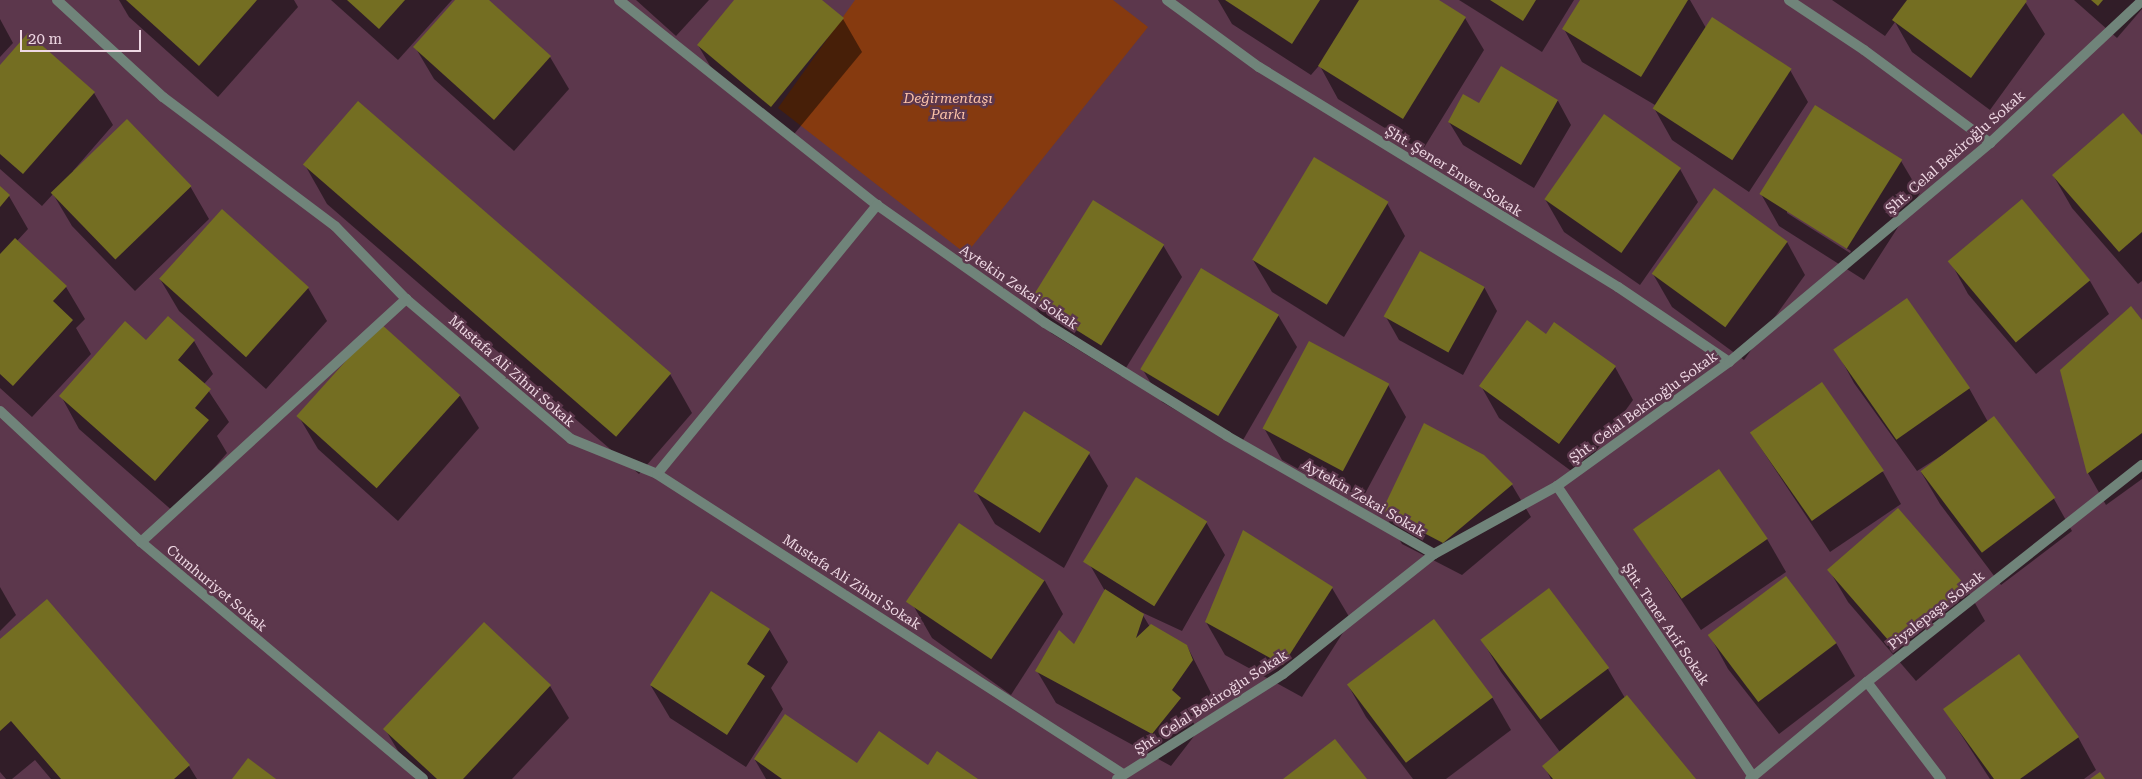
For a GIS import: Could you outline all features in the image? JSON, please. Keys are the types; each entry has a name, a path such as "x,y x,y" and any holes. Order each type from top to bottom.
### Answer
{"street":[{"name":"Mustafa Ali Zihni Sokak","path":"57,0 163,97 335,226 406,299 571,439 657,474 1120,776"},
{"name":"Aytekin Zekai Sokak","path":"619,0 876,205 1045,323 1227,436 1434,554"},
{"name":"Şht. Şener Enver Sokak","path":"1167,0 1259,67 1618,287 1729,362"},
{"path":"1789,0 1864,50 1990,143"},
{"name":"Şht. Celal Bekiroğlu Sokak","path":"1120,776 1283,674 1434,554 1557,486 1729,362 1990,143 2142,1"},
{"path":"657,474 876,205"},
{"path":"141,542 406,299"},
{"name":"Cumhuriyet Sokak","path":"0,411 141,542 423,779"},
{"name":"Piyalepaşa Sokak","path":"1751,778 1867,682 2142,465"},
{"name":"Şht. Taner Arif Sokak","path":"1557,486 1751,778"},
{"path":"1867,682 1942,779"}],"green space":[{"name":"Değirmentaşı Parkı","path":"855,0 1113,0 1148,27 966,254 778,108"}],"building":[{"path":"126,0 257,0 199,66"},
{"path":"347,0 405,0 379,29"},
{"path":"455,0 489,0 551,56 494,120 413,47"},
{"path":"734,0 822,0 844,18 771,107 697,45"},
{"path":"1225,0 1320,0 1292,44"},
{"path":"1359,0 1439,0 1466,17 1403,119 1318,66"},
{"path":"1490,0 1536,0 1523,21"},
{"path":"1580,0 1688,0 1641,77 1562,29"},
{"path":"1907,0 2027,1 1971,78 1892,20"},
{"path":"2091,0 2103,0 2098,6"},
{"path":"1712,17 1792,69 1732,160 1653,108"},
{"path":"28,33 95,92 23,174 0,154 0,65"},
{"path":"1501,66 1558,100 1521,165 1448,122 1463,94 1479,103"},
{"path":"358,101 671,373 616,437 303,164"},
{"path":"1815,105 1902,160 1847,249 1759,194"},
{"path":"2123,113 2142,135 2142,232 2119,252 2052,175"},
{"path":"1604,114 1681,168 1621,253 1544,199"},
{"path":"127,119 192,186 115,260 51,193"},
{"path":"1314,157 1389,202 1327,305 1252,260"},
{"path":"0,186 10,195 0,207"},
{"path":"1714,188 1788,241 1725,327 1652,274"},
{"path":"2022,199 2090,280 2016,343 1948,261"},
{"path":"1093,200 1164,245 1101,345 1030,301"},
{"path":"222,209 309,287 246,357 159,279"},
{"path":"15,238 67,286 53,301 73,320 13,386 0,374 0,254"},
{"path":"1420,251 1485,287 1448,352 1384,317"},
{"path":"1201,268 1279,315 1218,416 1140,369"},
{"path":"1907,298 1970,388 1896,440 1833,350"},
{"path":"2131,306 2142,320 2142,433 2087,474 2060,370"},
{"path":"168,316 195,340 178,360 211,389 195,408 209,420 155,481 59,396 125,321 146,340"},
{"path":"1527,320 1546,334 1554,322 1616,366 1559,444 1479,386"},
{"path":"380,323 460,395 377,488 296,416"},
{"path":"1309,341 1389,384 1343,471 1263,428"},
{"path":"1822,382 1884,470 1812,521 1750,432"},
{"path":"1024,411 1090,452 1040,533 974,492"},
{"path":"1994,416 2055,497 1982,553 1921,471"},
{"path":"1424,423 1484,455 1513,484 1443,543 1382,511"},
{"path":"1719,469 1768,539 1682,599 1633,529"},
{"path":"1136,477 1207,522 1154,606 1083,562"},
{"path":"1898,508 1968,588 1897,650 1827,570"},
{"path":"959,523 1044,581 991,659 906,602"},
{"path":"1243,530 1333,587 1283,665 1205,622"},
{"path":"1786,576 1837,643 1758,702 1708,635"},
{"path":"1549,588 1609,668 1540,720 1480,640"},
{"path":"1105,589 1144,614 1136,638 1151,624 1187,645 1193,660 1172,690 1181,698 1152,734 1035,671 1059,630 1074,644"},
{"path":"711,591 770,629 747,664 765,676 727,735 650,685"},
{"path":"47,599 190,765 174,779 61,779 11,721 0,731 0,639"},
{"path":"1434,619 1493,697 1406,763 1347,685"},
{"path":"484,622 551,685 463,779 437,779 383,729"},
{"path":"2019,654 2079,737 2020,779 1994,779 1943,709"},
{"path":"1627,695 1696,779 1553,779 1542,766"},
{"path":"785,714 857,763 879,731 928,765 937,751 978,779 782,779 754,759"},
{"path":"1335,739 1367,779 1283,779"},
{"path":"248,758 276,779 232,779"},
{"path":"2100,772 2105,779 2090,779"}]}
